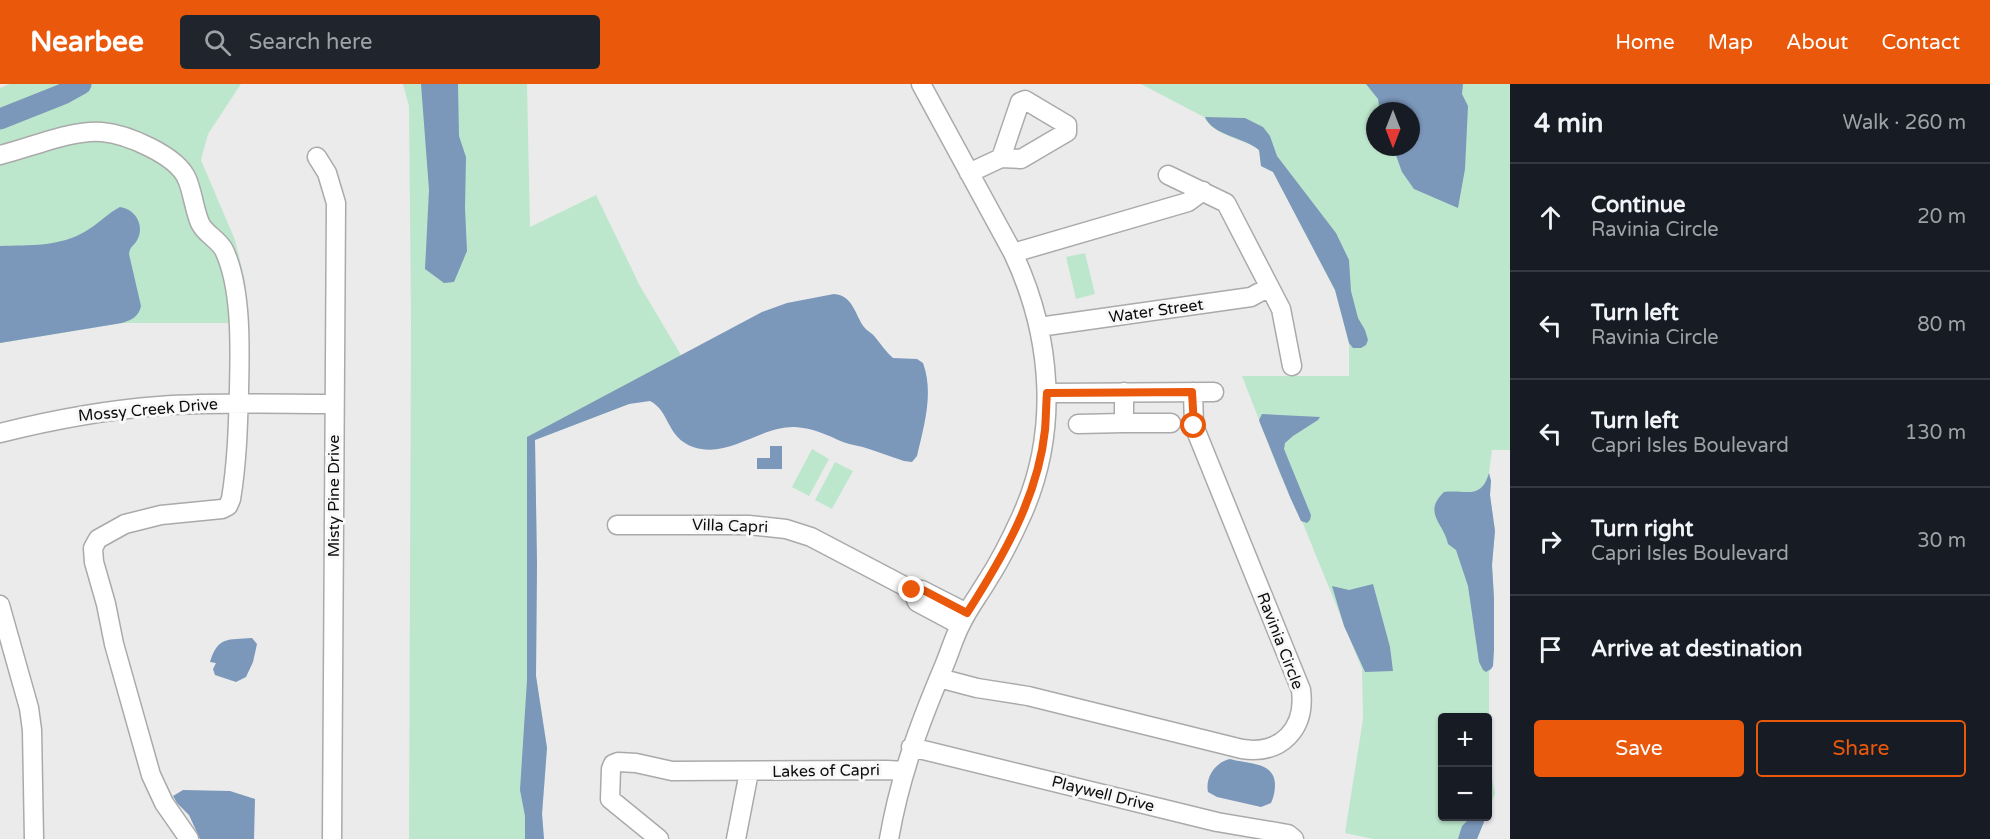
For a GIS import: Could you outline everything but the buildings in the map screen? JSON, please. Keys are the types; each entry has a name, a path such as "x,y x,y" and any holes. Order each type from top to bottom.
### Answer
{"street":[{"path":"889,839 911,747 963,619 989,579 1025,507 1042,450 1047,393 1046,365 1040,327 1028,288 1013,253 921,84"},
{"path":"0,155 76,133 96,131 128,138 157,151 178,166 187,178 200,222 223,250 229,266 238,314 240,346 235,473 228,506 209,511 161,515 125,524 98,539 93,548 94,562 114,644 151,775 164,803 189,839"},
{"name":"Misty Pine Drive","path":"317,158 327,173 336,203 332,839"},
{"path":"969,173 1001,158"},
{"path":"1168,175 1226,203 1281,309 1292,366"},
{"path":"1013,253 1188,202 1203,191"},
{"name":"Water Street","path":"1040,327 1251,297 1269,287"},
{"path":"1124,392 1124,423"},
{"name":"Ravinia Circle","path":"942,671 977,688 1028,696 1250,750 1265,749 1277,744 1291,733 1302,707 1301,690 1194,426 1192,392"},
{"path":"1047,393 1214,392"},
{"name":"Mossy Creek Drive","path":"0,433 45,422 124,409 171,405 334,404"},
{"path":"1078,424 1171,423"},
{"name":"Villa Capri","path":"617,525 768,526 801,533 912,590 923,590 963,619"},
{"path":"0,605 29,708 32,730 34,839"},
{"name":"Playwell Drive","path":"911,747 1217,822 1283,833 1294,839"},
{"name":"Lakes of Capri","path":"659,839 610,799 610,769 613,764 636,763 672,771 904,771"},
{"name":"Lakes of Capri","path":"736,839 749,772"}],"green space":[{"path":"10,84 241,84 208,134 201,160 235,240 245,281 247,323 122,323 0,343 0,88"},
{"path":"403,84 527,84 530,227 596,195 640,286 681,355 629,404 535,440 536,676 547,748 542,814 544,839 409,839 411,320 409,106"},
{"path":"1141,84 1510,84 1510,450 1492,450 1489,473 1495,531 1492,565 1493,666 1489,672 1489,713 1438,713 1438,821 1484,821 1477,839 1373,839 1345,833 1363,719 1362,669 1302,521 1280,474 1242,376 1349,376 1349,343 1335,290 1273,172 1261,166 1260,153 1257,148 1220,132 1204,117"},
{"path":"1085,253 1095,294 1076,299 1066,257"},
{"path":"812,449 829,459 809,496 792,487"},
{"path":"835,462 853,471 832,509 815,500"},
{"path":"1492,779 1495,793 1492,802"}],"water":[{"path":"421,84 458,84 459,136 466,157 467,251 454,282 444,283 425,269 429,190"},
{"path":"1366,84 1463,84 1462,94 1468,106 1465,169 1458,208 1414,189 1402,172 1396,156 1420,156 1420,102 1378,102"},
{"path":"1205,117 1245,118 1263,127 1270,136 1277,156 1336,233 1349,260 1351,291 1358,318 1368,340 1366,345 1353,348 1349,343 1335,290 1273,172 1261,166 1259,150 1215,128"},
{"path":"120,207 131,211 140,225 139,236 129,254 141,306 137,315 122,323 0,343 0,246 55,243 66,240 86,231"},
{"path":"834,294 845,298 853,306 864,327 893,358 917,359 923,363 928,386 927,410 917,456 912,462 846,443 814,430 795,427 769,431 719,449 706,450 693,447 678,437 661,411 650,401 629,404 535,440 536,676 547,748 542,814 544,839 525,839 525,816 520,790 527,680 527,437 762,312 787,303"},
{"path":"1262,414 1320,417 1285,443 1284,449 1311,515 1307,523 1301,521 1290,497 1260,423"},
{"path":"770,446 782,446 782,469 757,469 757,458 770,458"},
{"path":"1489,473 1495,531 1492,565 1494,650 1493,666 1486,672 1479,662 1468,586 1456,550 1448,544 1436,518 1435,506 1444,492 1477,491 1486,482"},
{"path":"1373,584 1390,647 1393,671 1365,672 1344,626 1332,586 1349,590"},
{"path":"252,638 257,644 253,662 246,677 236,682 215,675 213,669 216,663 210,662 220,644 230,640"},
{"path":"1230,759 1265,767 1270,771 1275,784 1271,803 1261,807 1217,797 1208,792 1208,781 1212,771 1220,763"},
{"path":"183,790 230,791 255,799 254,839 200,839 189,815 173,796"},
{"path":"1467,821 1484,821 1477,839 1458,839 1462,826"}],"waterway":[{"path":"0,119 63,94 81,84"}],"route":[{"path":"912,590 923,590 967,613 989,579 1025,507 1042,450 1047,393 1192,392 1194,426"}]}
